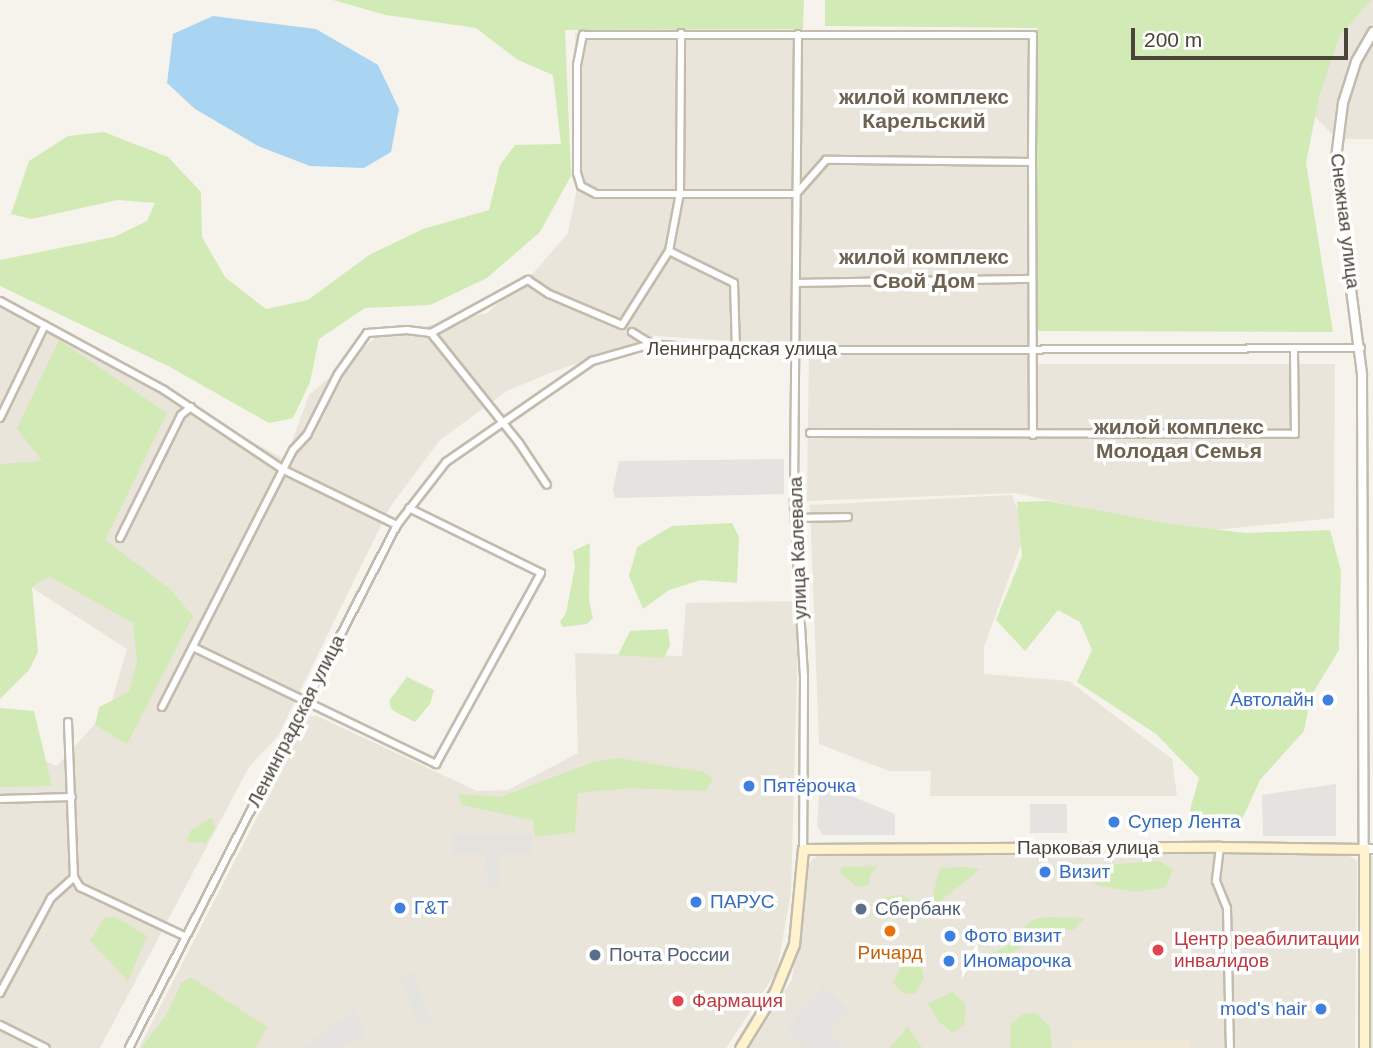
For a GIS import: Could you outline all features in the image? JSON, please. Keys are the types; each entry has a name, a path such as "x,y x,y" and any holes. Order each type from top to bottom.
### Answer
{"main road":[{"name":"Парковая улица","path":"803,849 1369,849"},
{"name":"улица Калевала","path":"740,1048 775,991 794,944 803,849"},
{"path":"1364,1048 1369,849"}],"street":[{"name":"Снежная улица","path":"1369,849 1361,348 1336,143 1348,84 1373,32"},
{"path":"162,707 293,450 307,435 338,374 367,333 407,330 431,333 528,280 549,294 622,325 669,251 680,193 681,33"},
{"name":"улица Калевала","path":"798,34 795,518 804,677 803,849"},
{"path":"1032,162 826,160 796,194 596,194 581,186 577,173 577,65 583,35 1033,35 1033,435"},
{"path":"669,251 734,283 736,351"},
{"path":"797,284 838,279 1032,279"},
{"path":"0,301 191,407 284,470 397,525"},
{"path":"0,418 45,325"},
{"path":"632,332 651,344"},
{"path":"431,333 547,485"},
{"name":"Ленинградская улица","path":"129,1048 184,936 397,525 446,462 500,420 592,361 651,344 736,351 1361,348"},
{"path":"796,431 1033,435 1295,434 1294,348"},
{"path":"120,538 181,415 191,407"},
{"path":"193,647 306,704 436,764 541,573 409,508"},
{"path":"795,518 848,517"},
{"path":"68,722 74,877 80,887 184,936"},
{"path":"0,799 72,797"},
{"path":"1220,847 1216,881 1227,908 1230,1048"},
{"path":"0,993 51,898 74,877"},
{"path":"0,1025 46,1048"}],"shaded area":[{"path":"1340,0 1373,0 1373,139 1337,139 1303,105"},
{"path":"1031,32 1038,364 1335,364 1334,518 1194,532 1015,493 807,501 809,346 655,336 555,371 507,391 440,440 390,507 278,736 249,767 100,1048 0,1048 0,742 57,766 110,707 127,649 0,567 0,299 285,460 309,395 376,337 487,313 530,277 568,233 579,178 575,33"},
{"path":"784,459 784,494 615,498 613,490 619,461"},
{"path":"1012,495 1026,531 984,647 984,674 1069,681 1172,759 1177,796 930,796 931,771 889,771 819,744 810,505"},
{"path":"799,601 791,892 777,971 726,1048 139,1048 309,716 317,716 477,791 508,790 578,753 575,653 682,656 686,603"},
{"path":"820,783 895,814 895,835 822,835 817,825"},
{"path":"1336,784 1336,836 1263,836 1262,795"},
{"path":"1030,804 1067,804 1067,833 1030,833"},
{"path":"453,834 532,834 532,853 499,853 499,887 487,887 486,854 453,854"},
{"path":"822,851 1347,854 1357,861 1355,1048 750,1048 792,979 807,865"},
{"path":"1373,855 1373,1048 1370,1048 1371,857"},
{"path":"413,972 432,1021 419,1026 400,977"},
{"path":"823,986 850,1009 830,1032 844,1048 806,1048 785,1030"},
{"path":"355,1009 366,1036 336,1048 302,1048"},
{"path":"1072,1040 1191,1040 1191,1048 1072,1048"}],"green space":[{"path":"333,0 804,0 803,29 565,30 571,176 540,232 487,278 430,305 365,308 319,339 310,382 293,418 269,423 170,367 0,286 0,260 114,237 147,221 155,203 118,200 31,219 11,214 29,161 68,136 104,132 168,157 201,192 202,237 225,277 266,309 308,300 369,255 423,229 489,210 500,165 515,145 561,144 553,75 518,60 476,28 386,15"},
{"path":"825,0 1371,0 1340,35 1319,97 1306,163 1333,332 1037,331 1037,28 825,26"},
{"path":"59,340 167,413 105,540 170,589 193,616 127,744 95,725 99,707 129,692 137,660 133,623 49,576 32,587 38,652 29,670 0,699 0,464 42,461 17,428"},
{"path":"1048,501 1170,524 1246,533 1330,530 1341,571 1339,650 1311,696 1304,731 1260,780 1240,824 1186,824 1199,778 1156,734 1077,682 1092,650 1080,622 1058,610 1025,651 996,620 1022,556 1017,502"},
{"path":"732,523 739,537 737,583 701,580 669,590 643,609 629,576 637,547 672,526"},
{"path":"590,543 589,600 593,618 587,624 563,627 560,622 566,613 575,567 573,551"},
{"path":"668,629 670,645 664,658 618,655 630,631"},
{"path":"407,677 434,690 430,704 415,722 392,710 389,701"},
{"path":"0,708 34,711 52,786 0,787"},
{"path":"618,758 703,772 713,778 706,791 631,788 578,793 575,832 535,837 533,820 462,805 458,794 501,797 593,762"},
{"path":"212,817 215,829 206,843 187,842 190,831"},
{"path":"1159,861 1173,869 1166,887 1136,892 1099,886 1085,877 1090,866"},
{"path":"878,866 870,875 869,885 857,887 840,873 841,867"},
{"path":"940,868 980,869 937,904 933,895"},
{"path":"902,895 910,900 912,914 905,917 883,902 885,897"},
{"path":"116,917 147,936 128,981 90,941 104,918"},
{"path":"1045,917 1085,918 1073,930 1047,929 1004,958 992,961 986,956 1010,945 1030,921"},
{"path":"906,956 919,958 924,978 915,994 903,993 893,983"},
{"path":"191,977 267,1027 255,1048 141,1048 167,1014 181,983"},
{"path":"953,992 966,1005 964,1025 953,1033 939,1022 928,1003"},
{"path":"1035,1013 1050,1027 1052,1048 1010,1048 1011,1024 1023,1014"},
{"path":"907,1026 922,1048 889,1048 903,1033"}],"water":[{"path":"213,16 316,29 378,65 399,109 391,152 364,168 310,166 258,146 195,109 167,83 173,34"}],"place":[{"name":"Автолайн","path":"1328,700"},
{"name":"Пятёрочка","path":"749,786"},
{"name":"Супер Лента","path":"1114,822"},
{"name":"Визит","path":"1045,872"},
{"name":"ПАРУС","path":"696,902"},
{"name":"Г&Т","path":"400,908"},
{"name":"Сбербанк","path":"861,909"},
{"name":"Ричард","path":"890,931"},
{"name":"Фото визит","path":"950,936"},
{"name":"Центр реабилитации инвалидов","path":"1158,950"},
{"name":"Почта России","path":"595,955"},
{"name":"Иномарочка","path":"949,961"},
{"name":"Фармация","path":"678,1001"},
{"name":"mod's hair","path":"1321,1009"}],"district":[{"name":"жилой комплекс Карельский","path":"924,109"},
{"name":"жилой комплекс Свой Дом","path":"924,269"},
{"name":"жилой комплекс Молодая Семья","path":"1179,439"}]}
